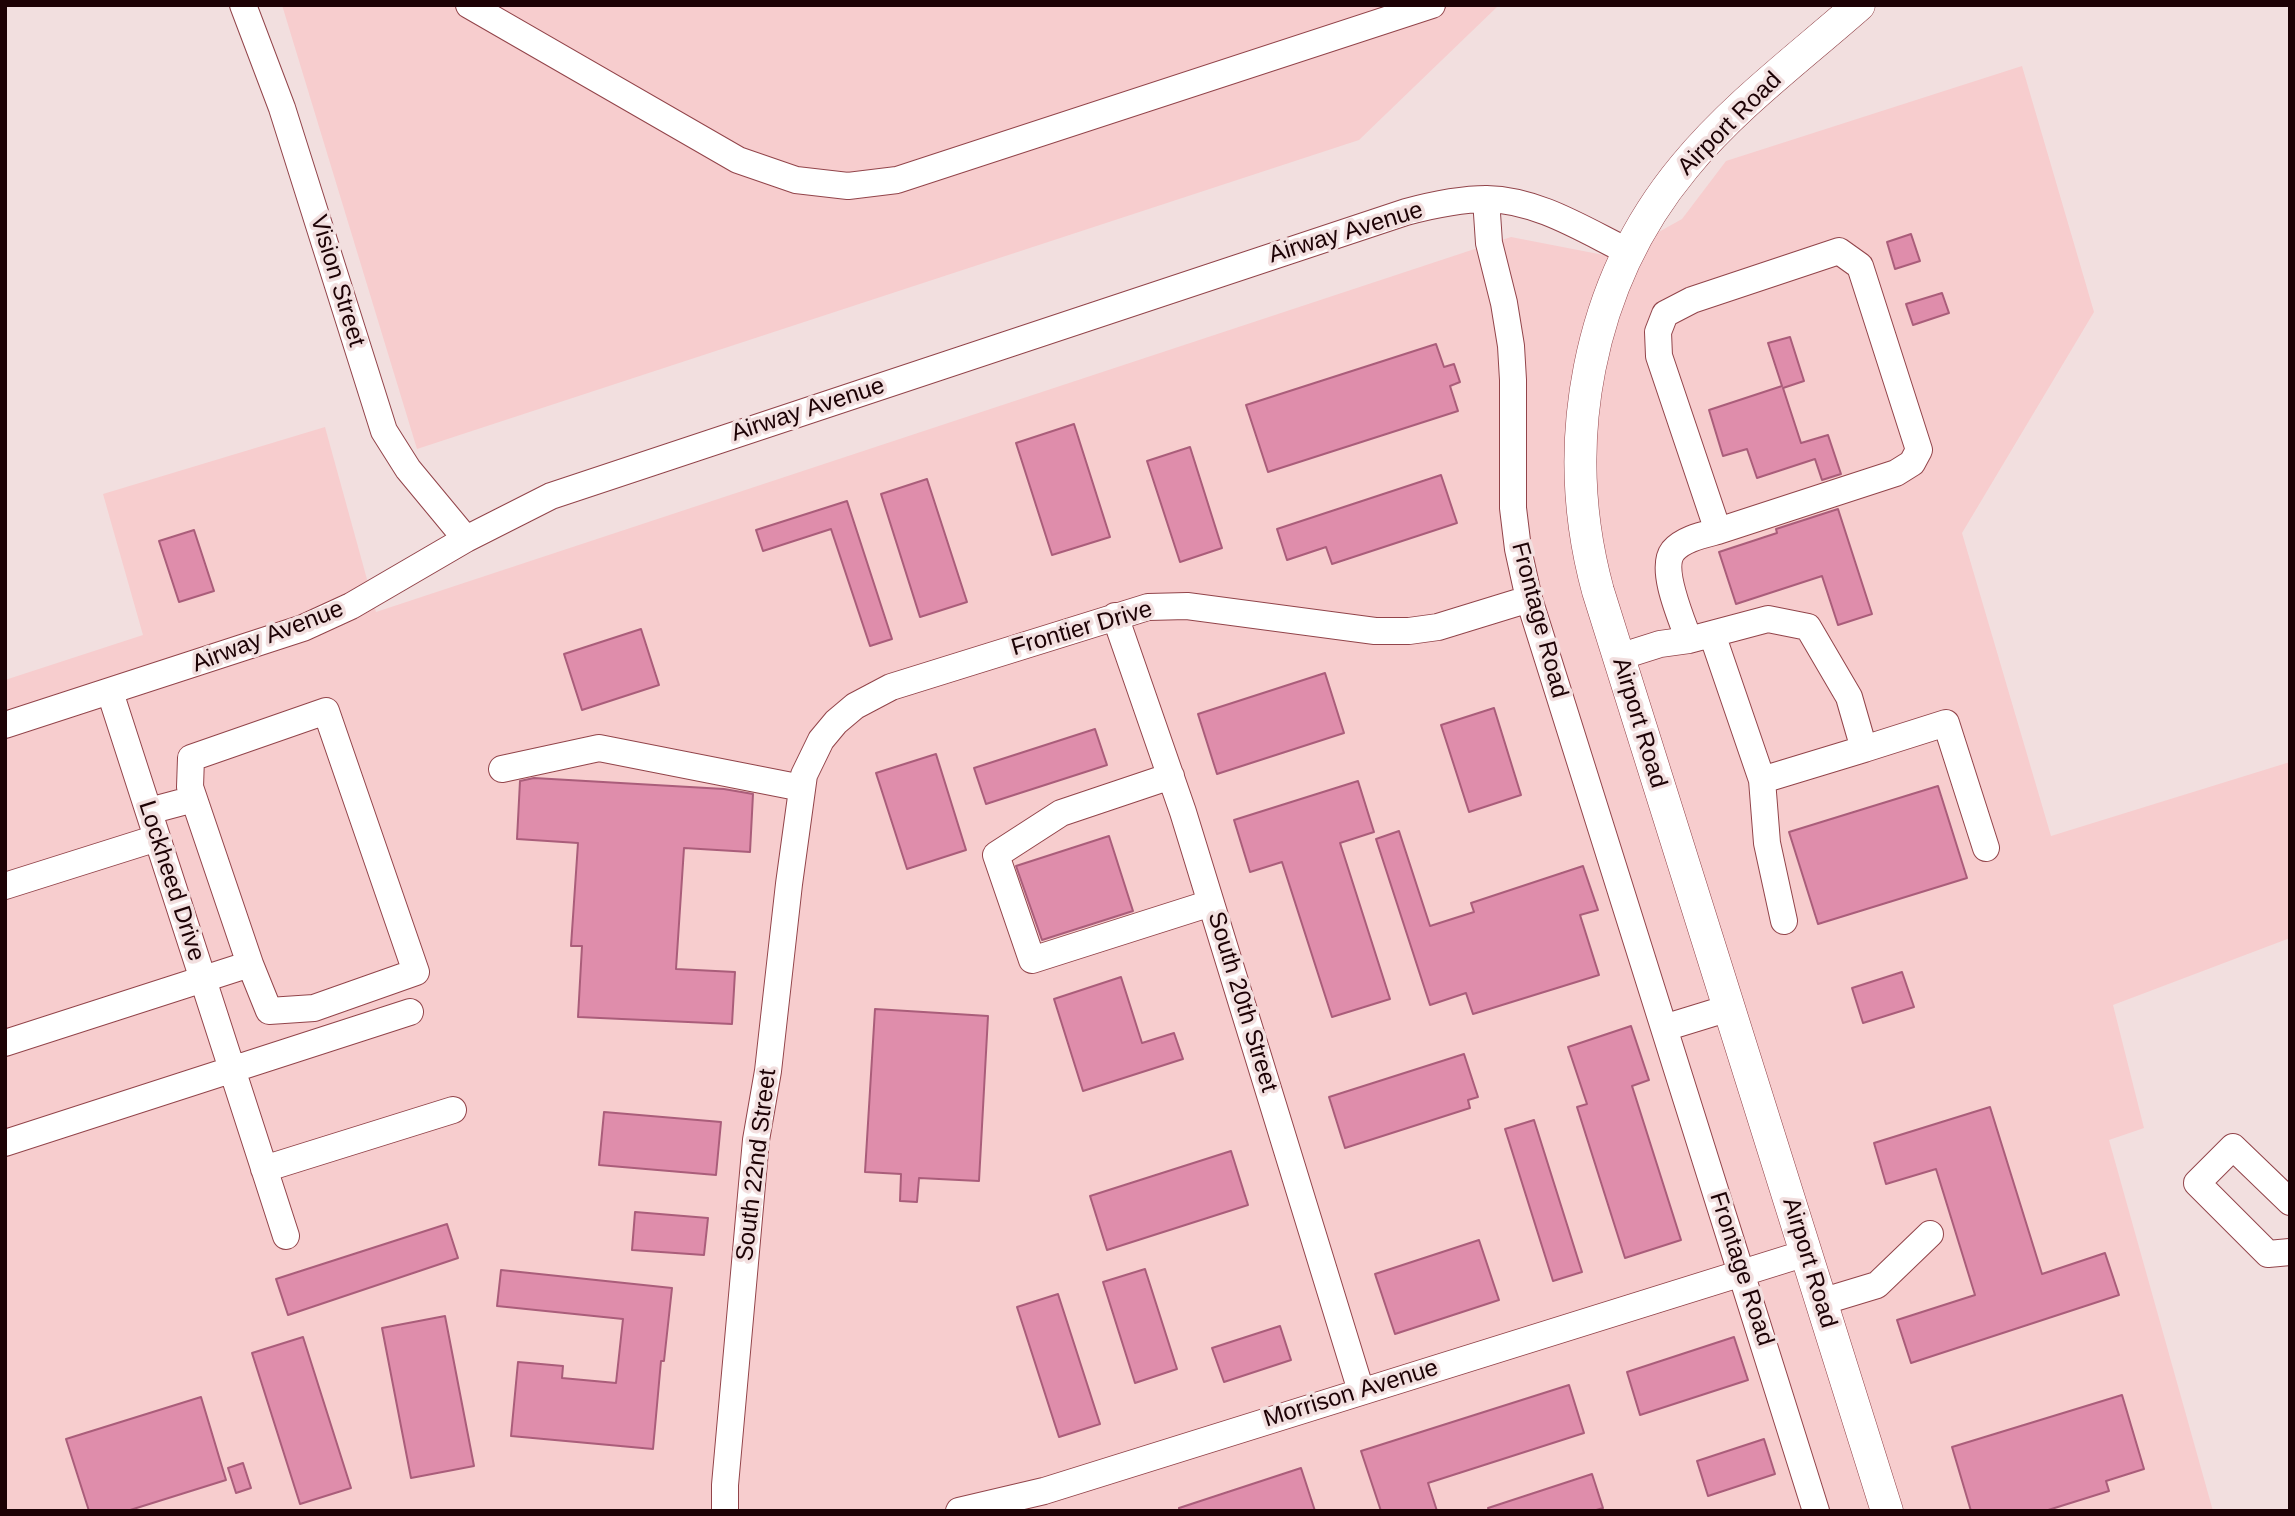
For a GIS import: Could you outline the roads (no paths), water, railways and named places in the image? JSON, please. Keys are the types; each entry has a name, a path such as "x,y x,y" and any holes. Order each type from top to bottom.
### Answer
{"main road":[{"name":"Airport Road","path":"1859,5 1705,143 1662,195 1629,252 1596,335 1586,386 1580,444 1580,490 1586,538 1598,590 1887,1511"}],"street":[{"name":"Vision Street","path":"243,5 282,108 384,431 408,469 466,539"},
{"path":"469,5 738,160 796,180 848,186 897,180 1432,5"},
{"name":"Airway Avenue","path":"5,725 303,628 351,606 466,539 551,496 1393,216 1450,202 1486,199 1518,203 1539,209 1629,252"},
{"name":"Frontage Road","path":"1486,199 1489,243 1504,303 1511,346 1513,508 1518,549 1529,599 1816,1511"},
{"path":"1718,531 1659,356 1658,332 1665,314 1692,300 1839,251 1860,266 1919,450 1912,463 1896,473 1718,531 1689,540 1672,552 1667,571 1700,637 1762,780 1767,844 1784,921"},
{"name":"Frontier Drive","path":"797,819 806,768 821,740 836,722 872,696 891,687 1115,616 1155,606 1187,606 1375,631 1409,631 1438,626 1529,599"},
{"name":"South 20th Street","path":"1115,616 1171,776 1361,1391"},
{"path":"1619,657 1660,644 1700,637 1768,618 1808,626 1849,697 1864,749"},
{"name":"Lockheed Drive","path":"110,692 286,1236"},
{"path":"326,711 416,972 314,1008 269,1011 250,964 190,786 191,758 326,711"},
{"path":"1762,780 1945,723 1986,848"},
{"path":"502,769 599,748 802,788"},
{"path":"1171,776 1062,813 996,855 1032,960 1211,903"},
{"path":"149,811 194,799"},
{"name":"South 22nd Street","path":"725,1511 725,1485 757,1140 768,1071 797,819"},
{"path":"5,886 157,838"},
{"path":"5,1043 250,964"},
{"path":"1664,1028 1729,1008"},
{"path":"5,1143 410,1012"},
{"path":"264,1169 453,1110"},
{"path":"2290,1202 2233,1147 2197,1183 2268,1254 2290,1252"},
{"path":"1821,1302 1877,1285 1930,1234"},
{"name":"Morrison Avenue","path":"959,1511 1044,1491 1806,1253"}]}
